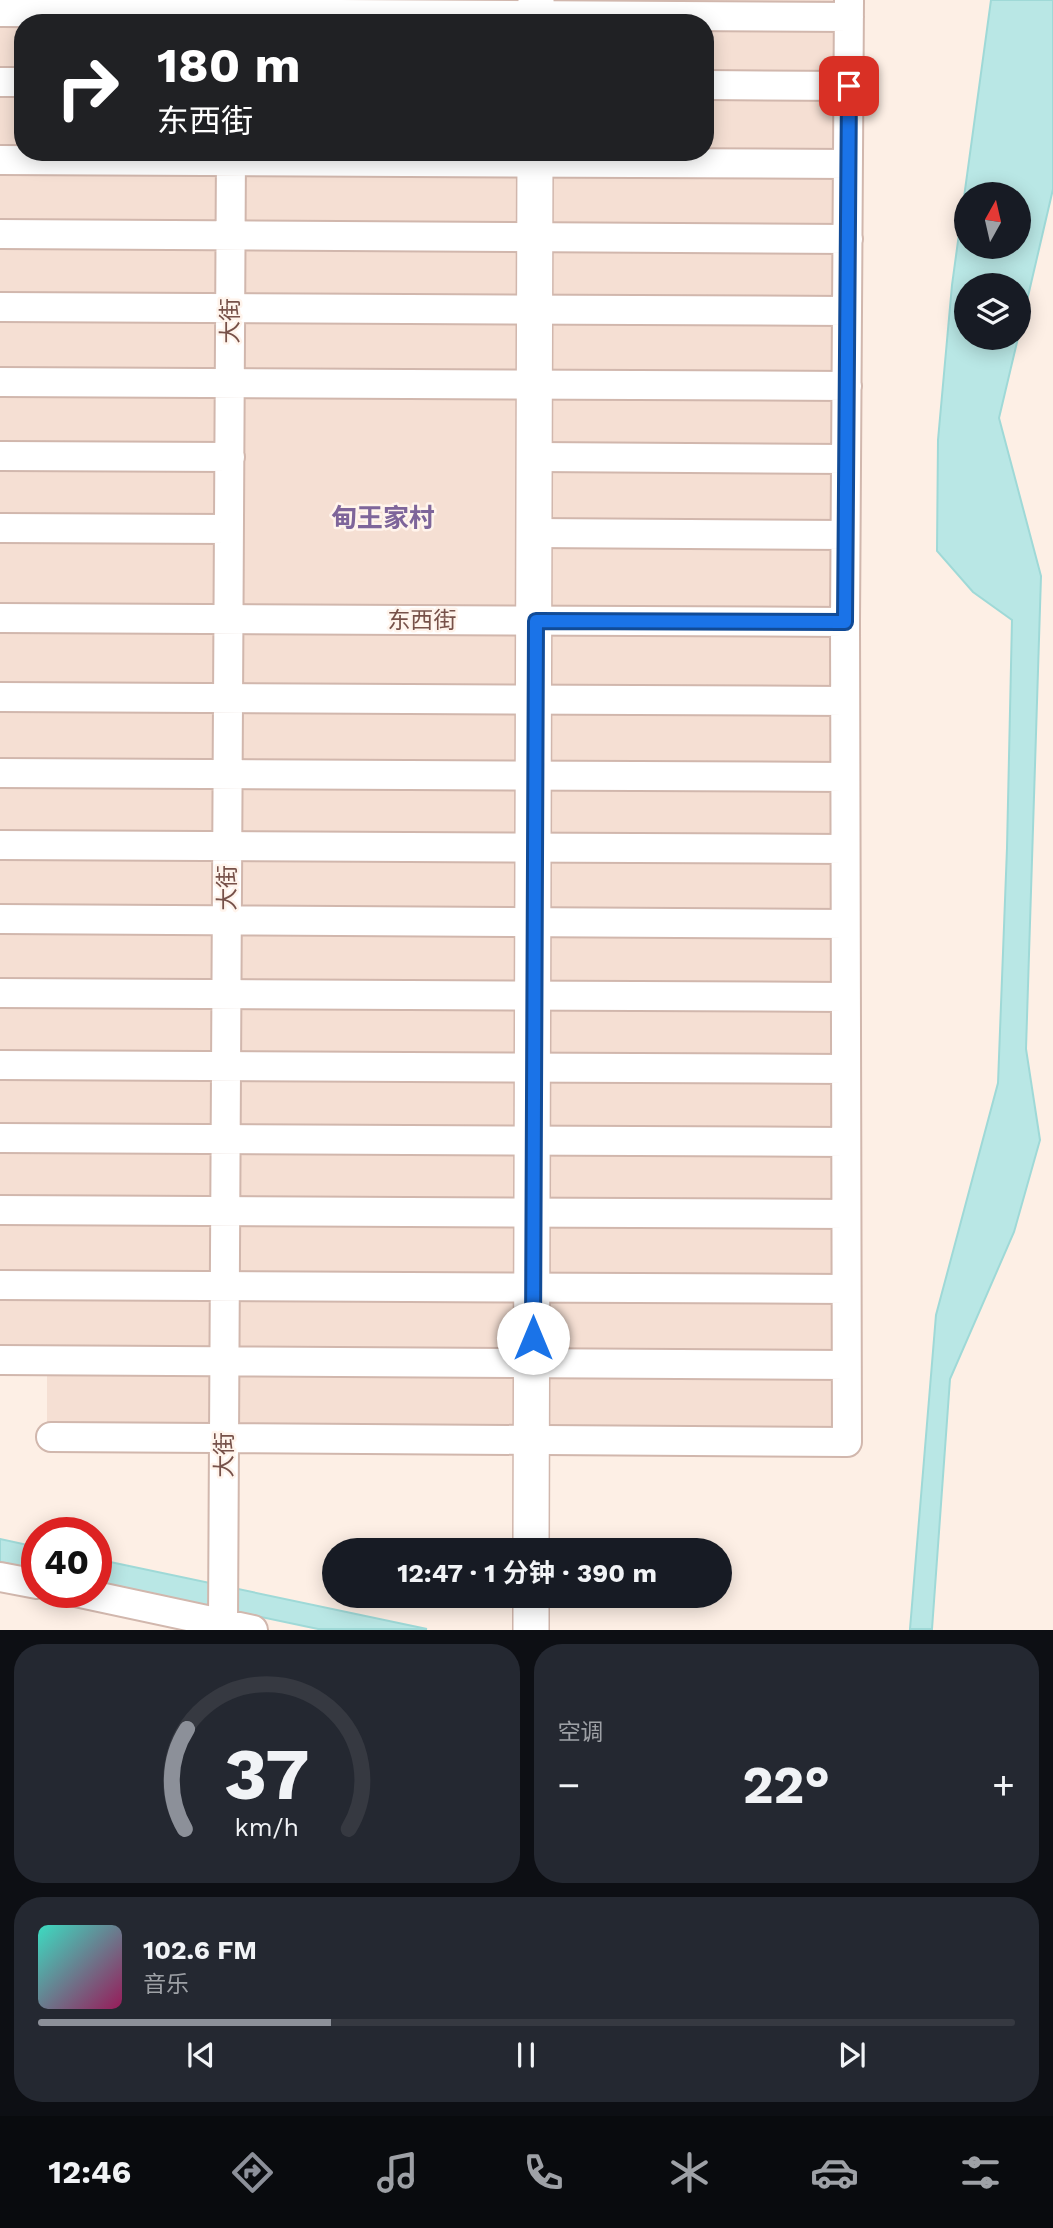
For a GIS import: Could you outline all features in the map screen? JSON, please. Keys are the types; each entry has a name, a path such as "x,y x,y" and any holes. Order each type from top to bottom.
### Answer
{"street":[{"path":"0,12 536,13 849,8 845,535 847,1442 51,1437"},
{"path":"714,85 849,86"},
{"name":"大街","path":"223,1623 231,161"},
{"path":"531,1538 536,161"},
{"path":"714,161 848,164"},
{"path":"0,234 848,239"},
{"path":"0,307 847,311"},
{"path":"0,382 847,386"},
{"path":"0,456 230,457"},
{"path":"536,457 846,459"},
{"path":"0,528 229,529"},
{"path":"536,533 845,535"},
{"name":"东西街","path":"0,618 845,622"},
{"path":"0,697 845,701"},
{"path":"0,772 845,777"},
{"path":"0,845 845,849"},
{"path":"0,919 845,923"},
{"path":"0,993 845,997"},
{"path":"0,1065 845,1069"},
{"path":"0,1138 846,1142"},
{"path":"0,1210 846,1214"},
{"path":"0,1285 846,1289"},
{"path":"0,1360 846,1365"},
{"path":"0,1577 21,1581"},
{"path":"112,1600 253,1629"},
{"path":"531,1608 531,1629"}],"shaded area":[{"name":"甸王家村","path":"0,0 843,0 840,1447 47,1444 47,1365 0,1365"}],"water":[{"path":"991,0 1053,0 1053,189 1031,283 1031,273 954,273 954,350 1015,350 999,418 1041,576 1026,1049 1040,1140 1014,1232 950,1379 932,1629 910,1629 936,1315 998,1083 1007,848 1012,620 973,592 937,551 938,440 952,285 956,259 1031,259 1031,182 966,182"},
{"path":"0,1539 21,1544 21,1567 0,1562"},
{"path":"112,1562 427,1629 318,1629 112,1585"}],"district":[{"name":"甸王家村","path":"383,518"}],"route":[{"path":"533,1338 536,621 845,622 849,86"}]}
